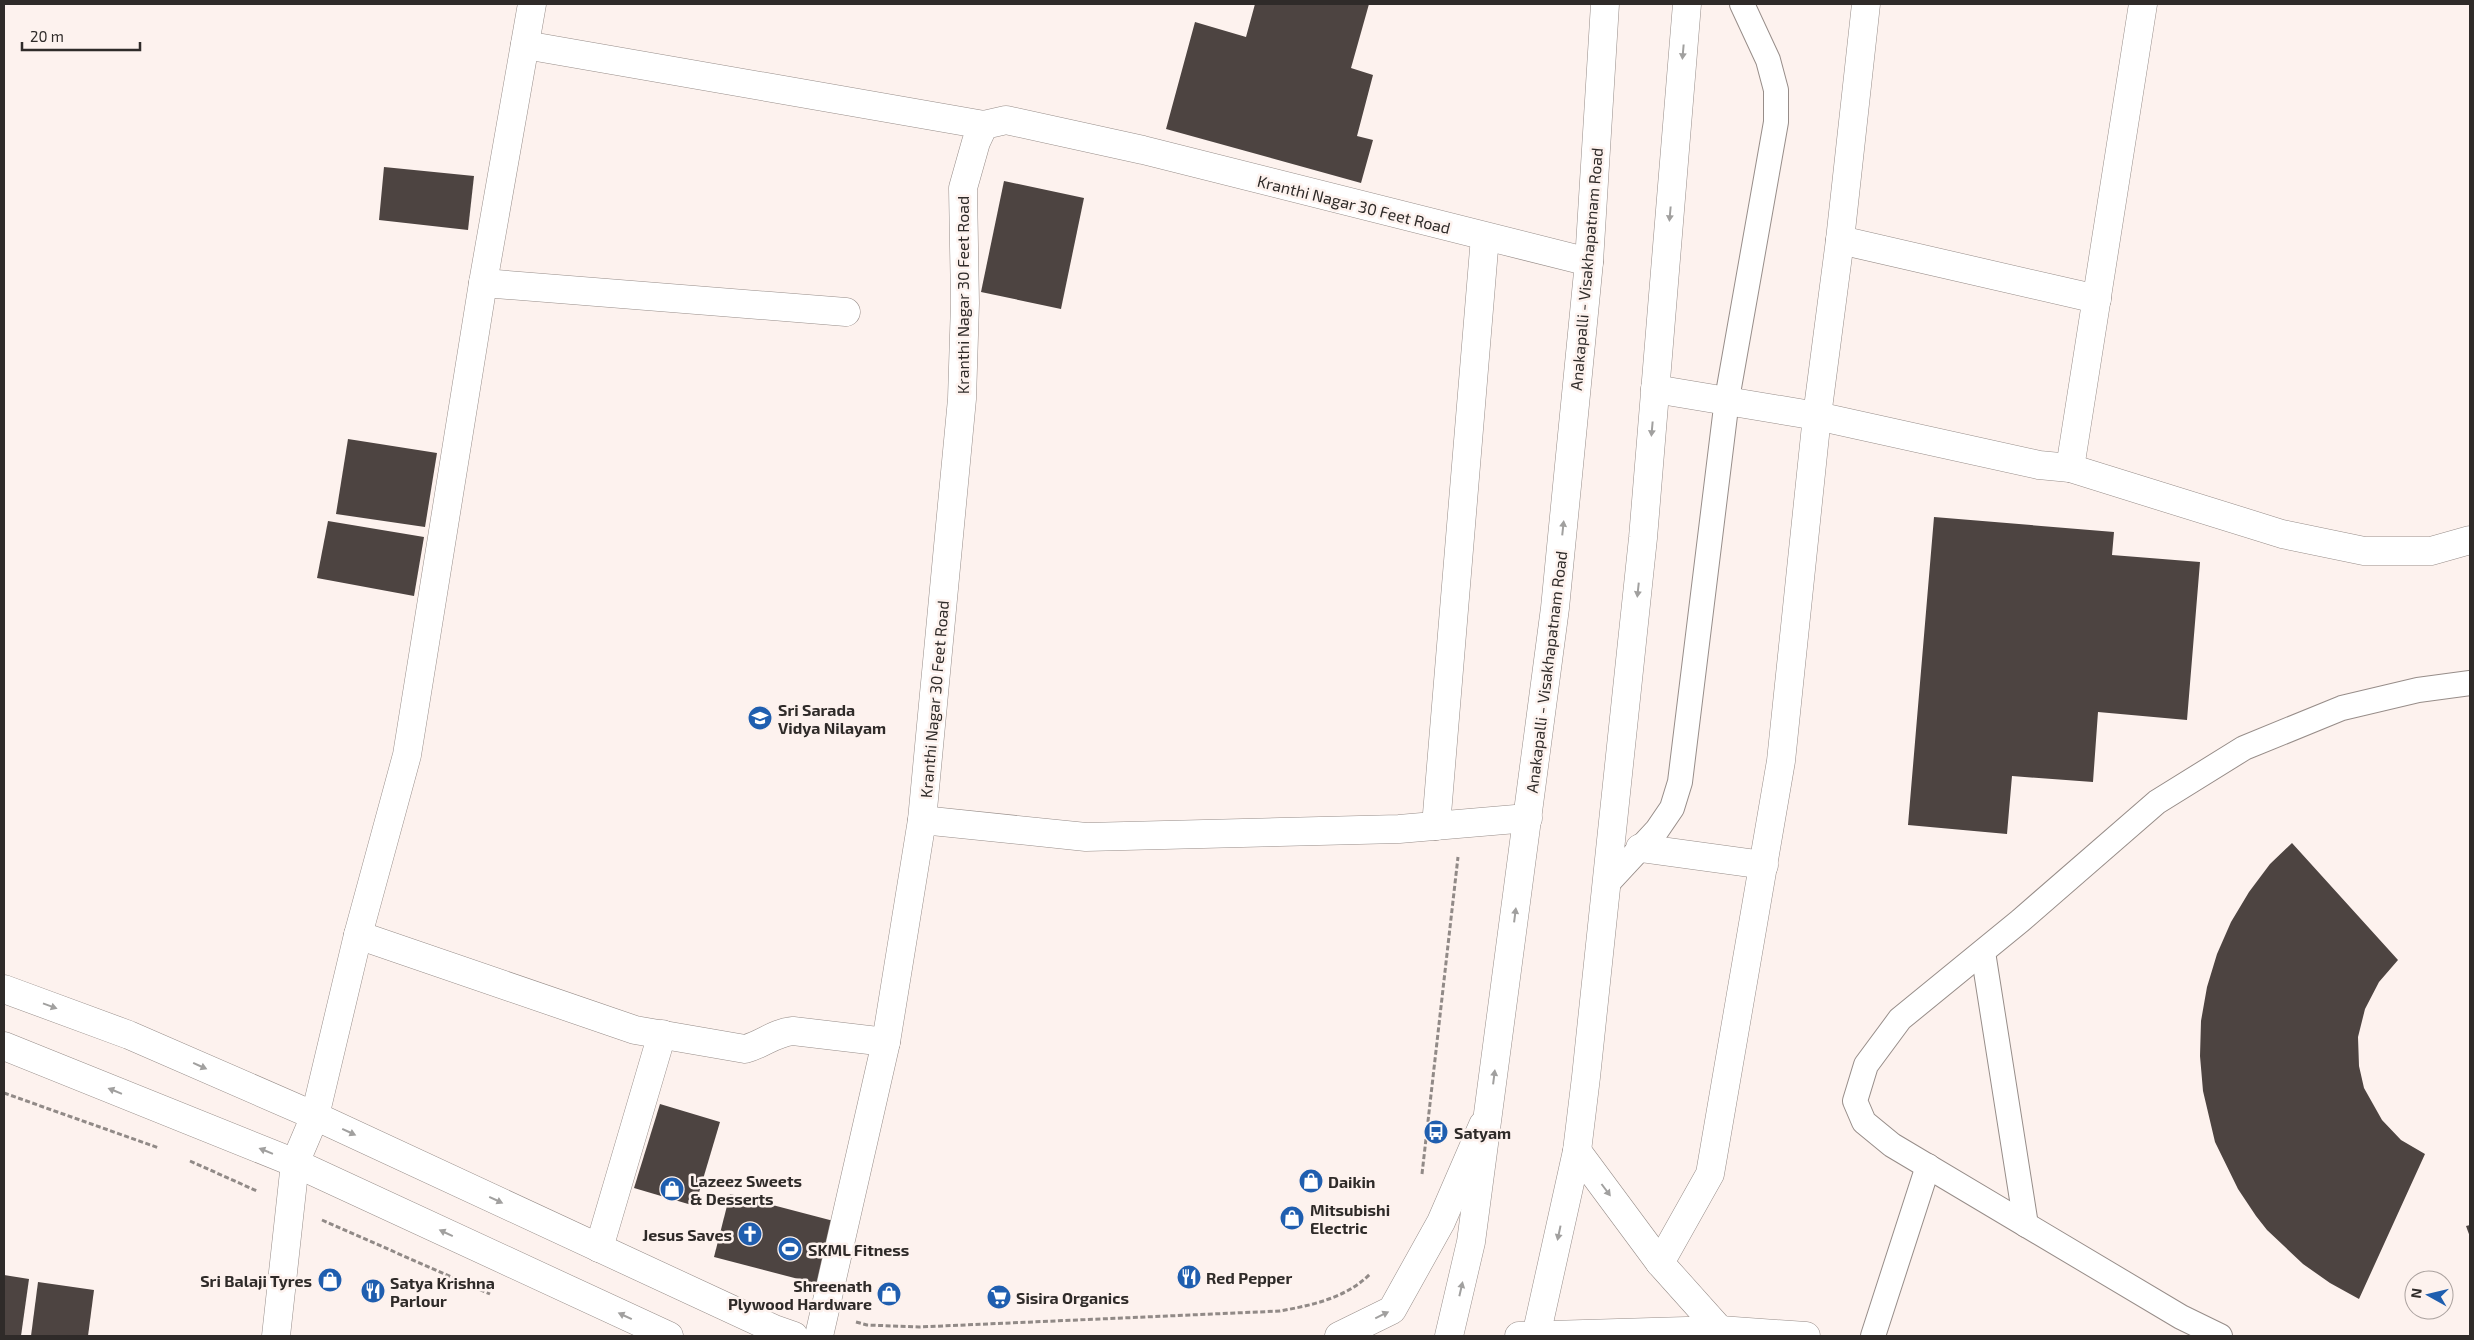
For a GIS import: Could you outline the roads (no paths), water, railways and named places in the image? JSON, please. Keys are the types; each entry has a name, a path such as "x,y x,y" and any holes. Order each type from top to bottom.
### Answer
{"street":[{"path":"276,1336 295,1163 315,1116 358,935 406,755 483,283 532,4"},
{"name":"Anakapalli - Visakhapatnam Road","path":"1449,1336 1471,1242 1555,608 1589,262 1605,4"},
{"path":"1687,4 1641,562 1577,1152 1531,1336 1720,1330 1806,1336"},
{"path":"1660,1263 1710,1174 1782,761 1817,416 1840,240 1866,4"},
{"path":"2070,468 2143,4"},
{"path":"525,45 984,125"},
{"name":"Kranthi Nagar 30 Feet Road","path":"819,1336 886,1042 922,820 962,399 965,303 962,188 984,125 1006,120 1079,136 1589,262"},
{"path":"1436,826 1485,237"},
{"path":"1840,240 2097,299"},
{"path":"483,283 846,312"},
{"path":"1655,389 1726,399 1817,416 2039,465 2070,468 2282,534 2364,551 2431,551 2470,540"},
{"path":"922,820 1086,837 1436,826 1528,818"},
{"path":"1640,848 1764,865"},
{"path":"358,935 635,1030 745,1049 762,1044 778,1032 793,1031 886,1042"},
{"path":"4,989 129,1035 315,1116 794,1336"},
{"path":"599,1248 662,1034"},
{"path":"4,1046 295,1163 670,1336"},
{"path":"1338,1336 1392,1310 1441,1222 1490,1108"},
{"path":"1577,1152 1660,1263 1720,1330"}],"lane":[{"path":"1606,885 1657,830 1672,808 1680,782 1726,399 1776,122 1776,90 1768,60 1742,4"},
{"path":"2220,1336 2181,1317 1892,1145 1864,1122 1855,1101 1866,1065 1900,1019 1983,952 2158,802 2244,748 2342,708 2418,690 2470,683"},
{"path":"1983,952 2026,1225"},
{"path":"1873,1336 1928,1166"}],"place":[{"name":"Sri Sarada Vidya Nilayam","path":"760,718"},
{"name":"Satyam","path":"1436,1132"},
{"name":"Daikin","path":"1311,1181"},
{"name":"Lazeez Sweets & Desserts","path":"672,1189"},
{"name":"Mitsubishi Electric","path":"1292,1218"},
{"name":"Jesus Saves","path":"750,1234"},
{"name":"SKML Fitness","path":"790,1249"},
{"name":"Red Pepper","path":"1189,1277"},
{"name":"Sri Balaji Tyres","path":"330,1280"},
{"name":"Satya Krishna Parlour","path":"373,1291"},
{"name":"Shreenath Plywood Hardware","path":"889,1294"},
{"name":"Sisira Organics","path":"999,1297"}]}
